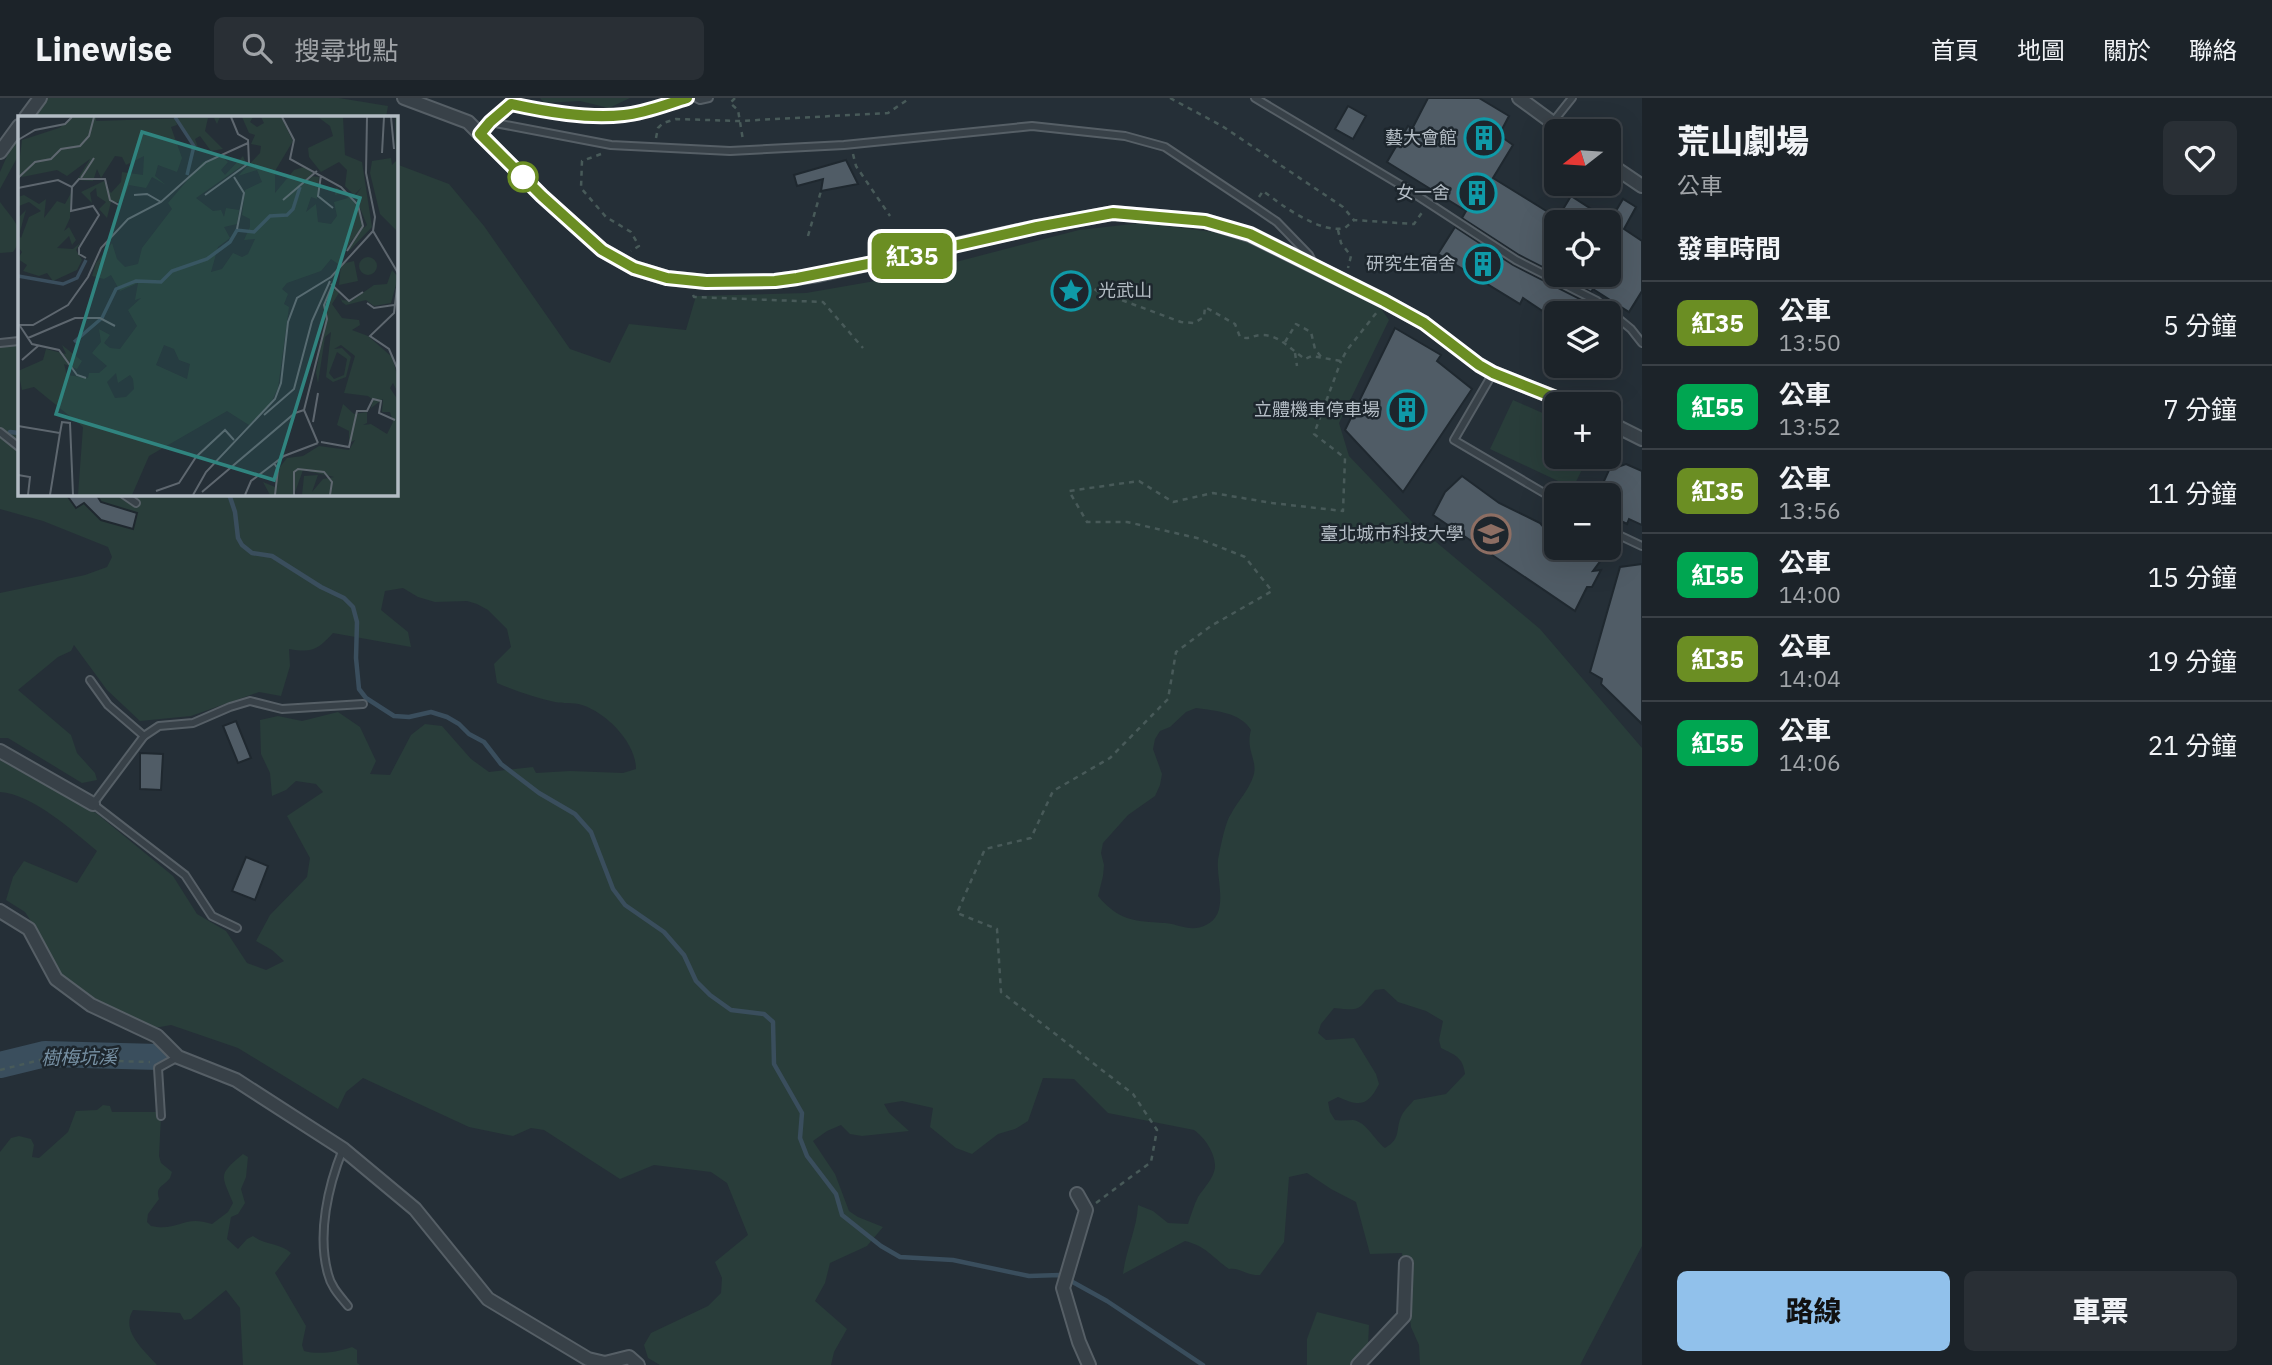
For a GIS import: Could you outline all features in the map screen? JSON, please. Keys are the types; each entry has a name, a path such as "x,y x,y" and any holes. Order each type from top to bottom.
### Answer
{"street":[{"path":"27,116 40,98"},
{"path":"404,98 468,122 542,196 602,250 634,268 667,278 775,281 818,275 1113,213 1205,221 1250,234 1424,323 1493,373 1544,393"},
{"path":"1519,98 1547,119"},
{"path":"0,152 18,127"},
{"path":"1621,172 1642,186"},
{"path":"1621,428 1642,439"},
{"path":"0,751 93,804"},
{"path":"0,911 29,929 56,979 91,1005 157,1036 178,1057 236,1080 343,1149 415,1209 488,1299 588,1359 605,1363 629,1357 638,1365"},
{"path":"1077,1194 1086,1210 1063,1288 1079,1342 1089,1365"},
{"path":"1358,1365 1404,1316 1405,1263"}],"lane":[{"path":"480,134 512,101 558,113 600,117 626,115 687,98"},
{"path":"696,98 709,98"},
{"path":"1255,98 1516,260 1597,301 1642,343"},
{"path":"1555,119 1572,98"},
{"path":"490,122 611,145 655,149 745,150 851,144 1032,126 1125,136 1165,147 1277,222 1308,255 1314,267"},
{"path":"0,343 18,341"},
{"path":"1493,373 1454,440 1544,493"},
{"path":"0,432 18,446"},
{"path":"124,495 136,503"},
{"path":"1621,536 1642,546"},
{"path":"90,680 108,705 144,736"},
{"path":"237,928 212,916 185,875 93,804 144,736 159,726 193,723 250,701 282,709 363,704"},
{"path":"161,1116 158,1068 178,1057"},
{"path":"343,1149 334,1172 324,1236 328,1275 335,1290 348,1306"}],"path":[{"path":"735,98 730,103 738,110 745,150"},
{"path":"655,149 657,128 676,119 739,121 888,113 910,98"},
{"path":"1170,98 1222,126 1343,207 1354,220"},
{"path":"851,144 856,166 890,216"},
{"path":"606,153 582,161 581,188 606,217 631,232 639,246 630,252 638,256"},
{"path":"808,236 821,191"},
{"path":"1252,205 1263,191 1324,228 1338,230 1354,220 1414,224 1429,204"},
{"path":"1338,230 1341,243 1352,256 1346,275"},
{"path":"684,280 694,298 823,302 863,348"},
{"path":"1058,299 1075,289 1092,287 1167,318 1194,323 1204,317 1205,307 1235,324 1240,337 1247,340 1262,335 1285,342 1305,359 1312,356 1341,361"},
{"path":"1086,1210 1151,1162 1157,1130 1133,1094 1001,992 997,929 957,913 985,849 1031,838 1053,791 1110,758 1168,699 1176,652 1211,626 1272,591 1245,557 1196,538 1127,522 1087,522 1069,491 1139,481 1173,502 1213,493 1343,511 1345,457 1314,434 1341,361 1376,314"},
{"path":"1285,342 1296,324 1311,332 1315,349 1322,358"},
{"path":"1295,353 1297,366"},
{"path":"0,1070 44,1059 149,1061 158,1068"}],"green space":[{"path":"35,98 339,98 388,106 386,116 21,116"},
{"path":"540,98 630,98 609,108 580,101 544,103"},
{"path":"18,119 18,158 0,189 0,172 7,156 10,130"},
{"path":"397,164 449,184 484,226 570,349 610,363 629,324 686,330 696,296 806,293 898,277 1079,230 1141,223 1237,235 1375,300 1389,320 1339,423 1349,456 1411,521 1540,629 1642,748 1642,1246 1580,1365 1420,1365 1419,1345 1411,1327 1402,1253 1370,1254 1356,1202 1307,1173 1289,1177 1284,1242 1260,1275 1229,1269 1204,1249 1185,1241 1123,1274 1138,1205 1153,1211 1168,1223 1188,1224 1198,1197 1214,1172 1215,1162 1211,1151 1194,1130 1108,1113 1074,1079 1043,1078 1028,1121 1015,1129 998,1134 972,1154 956,1148 930,1127 933,1108 902,1101 884,1104 889,1113 909,1131 862,1136 850,1134 841,1125 813,1141 835,1174 849,1211 883,1227 867,1246 830,1263 825,1283 815,1301 847,1329 834,1352 831,1365 660,1365 648,1358 644,1345 651,1333 708,1306 721,1293 722,1278 715,1262 748,1235 727,1183 711,1172 654,1165 620,1179 544,1130 531,1128 513,1136 469,1127 363,1078 346,1092 338,1109 238,1048 171,1025 138,1031 56,981 38,932 25,912 6,900 13,877 24,861 77,883 97,851 38,806 12,794 0,792 0,760 96,813 173,876 197,914 226,931 247,963 266,970 284,961 256,941 270,915 307,877 310,858 287,816 323,792 316,784 296,781 286,790 272,796 270,773 261,754 260,720 278,716 302,721 338,712 360,727 376,761 370,774 390,775 411,735 425,724 442,726 471,759 489,772 533,767 536,773 623,773 636,769 635,759 626,739 601,715 582,705 558,703 497,683 494,664 511,647 507,629 488,610 467,601 435,602 418,597 403,588 385,591 381,610 408,632 411,647 333,633 314,649 289,649 290,666 281,696 259,692 191,716 140,721 107,690 74,645 71,651 58,657 18,690 71,735 77,753 95,773 97,780 82,783 8,738 0,738 0,593 85,575 107,567 112,557 108,547 43,521 0,509 0,344 18,342 18,495 397,495","holes":["1196,708 1241,719 1251,730 1254,771 1249,787 1229,818 1223,836 1218,860 1218,913 1206,925 1195,928 1136,920 1120,915 1098,896 1103,876 1103,843 1128,815 1155,796 1162,774 1153,749 1160,731","1384,989 1398,1002 1426,1011 1443,1021 1439,1040 1441,1048 1460,1060 1465,1074 1446,1094 1414,1100 1400,1118 1394,1140 1385,1148 1358,1121 1335,1120 1328,1102 1338,1097 1358,1103 1367,1100 1379,1084 1376,1074 1354,1038 1326,1040 1318,1033 1321,1024 1334,1008 1359,1008 1375,990"]},
{"path":"0,202 17,226 18,242 13,252 0,253"},
{"path":"1513,400 1544,414 1544,469 1582,469 1575,483 1562,483 1490,449"},
{"path":"103,1105 110,1106 112,1112 157,1112 161,1116 159,1156 161,1163 172,1172 159,1189 159,1199 148,1214 147,1222 151,1226 168,1227 194,1221 212,1224 228,1212 233,1203 224,1180 226,1171 243,1154 248,1157 246,1177 241,1189 245,1203 238,1214 231,1217 227,1239 238,1249 253,1236 291,1253 275,1273 306,1326 302,1345 304,1351 328,1352 352,1347 357,1350 357,1363 360,1365 243,1365 240,1308 226,1290 191,1319 184,1320 180,1313 133,1310 129,1325 131,1333 157,1365 0,1365 0,1152 11,1138 19,1136 31,1139 34,1145 32,1157 39,1158 68,1132 76,1111 97,1110"},
{"path":"1317,1312 1369,1325 1367,1365 1307,1365 1307,1339"}],"building":[{"path":"1428,98 1479,98 1509,116 1499,135 1513,145 1493,178 1545,210 1544,268 1462,218 1466,211 1387,162 1408,126 1412,129"},
{"path":"1348,106 1366,116 1353,139 1335,129"},
{"path":"846,160 858,184 821,191 823,179 797,186 794,175"},
{"path":"1571,196 1593,210 1563,210"},
{"path":"1623,199 1636,207 1624,229 1642,241 1642,291 1629,312 1621,307 1621,301 1612,301 1593,289 1591,292 1581,287 1621,287 1621,210 1616,210"},
{"name":"研究生宿舍","path":"1455,227 1513,265 1544,281 1544,287 1556,287 1584,301 1544,301 1544,312 1523,298 1520,304 1438,254"},
{"name":"立體機車停車場","path":"1395,328 1441,355 1437,361 1472,389 1403,492 1345,430"},
{"path":"1626,464 1642,471 1642,525 1629,519 1627,524 1621,521 1621,483 1604,481 1609,470 1621,469 1621,466"},
{"path":"1462,476 1499,503 1540,523 1544,528 1544,560 1601,560 1593,571 1601,570 1592,587 1587,587 1575,611 1433,515 1445,492"},
{"path":"67,495 97,495 101,502 137,513 133,529 101,520 84,503 76,508"},
{"path":"1642,564 1642,724 1601,684 1602,679 1590,672 1620,567"},
{"path":"236,721 251,758 238,763 223,726"},
{"path":"140,753 163,754 161,790 140,789"},
{"path":"246,857 268,866 255,900 232,891"}],"waterway":[{"path":"10,432 18,433"},
{"path":"229,495 235,512 238,538 242,545 252,553 272,556 344,598 353,607 357,622 359,689 366,698 394,716 409,717 431,712 447,717 484,742 501,764 539,793 575,814 591,832 613,889 625,905 664,932 684,955 696,981 731,1010 764,1014 773,1022 774,1064 802,1113 800,1138 807,1156 836,1194 842,1215 881,1246 900,1257 953,1260 1029,1276 1060,1275 1107,1301 1203,1365"},
{"name":"樹梅坑溪","path":"0,1065 45,1054 159,1057"}],"bus line":[{"name":"紅35","path":"687,98 626,115 600,117 511,104 480,134 542,196 602,250 634,268 667,278 706,282 775,281 818,275 1113,213 1205,221 1250,234 1384,301 1424,323 1479,365 1544,393"}],"place":[{"name":"藝大會館","path":"1484,138"},
{"name":"女一舍","path":"1477,193"},
{"name":"研究生宿舍","path":"1483,264"},
{"name":"光武山","path":"1071,291"},
{"name":"立體機車停車場","path":"1407,410"},
{"name":"臺北城市科技大學","path":"1491,534"}]}
